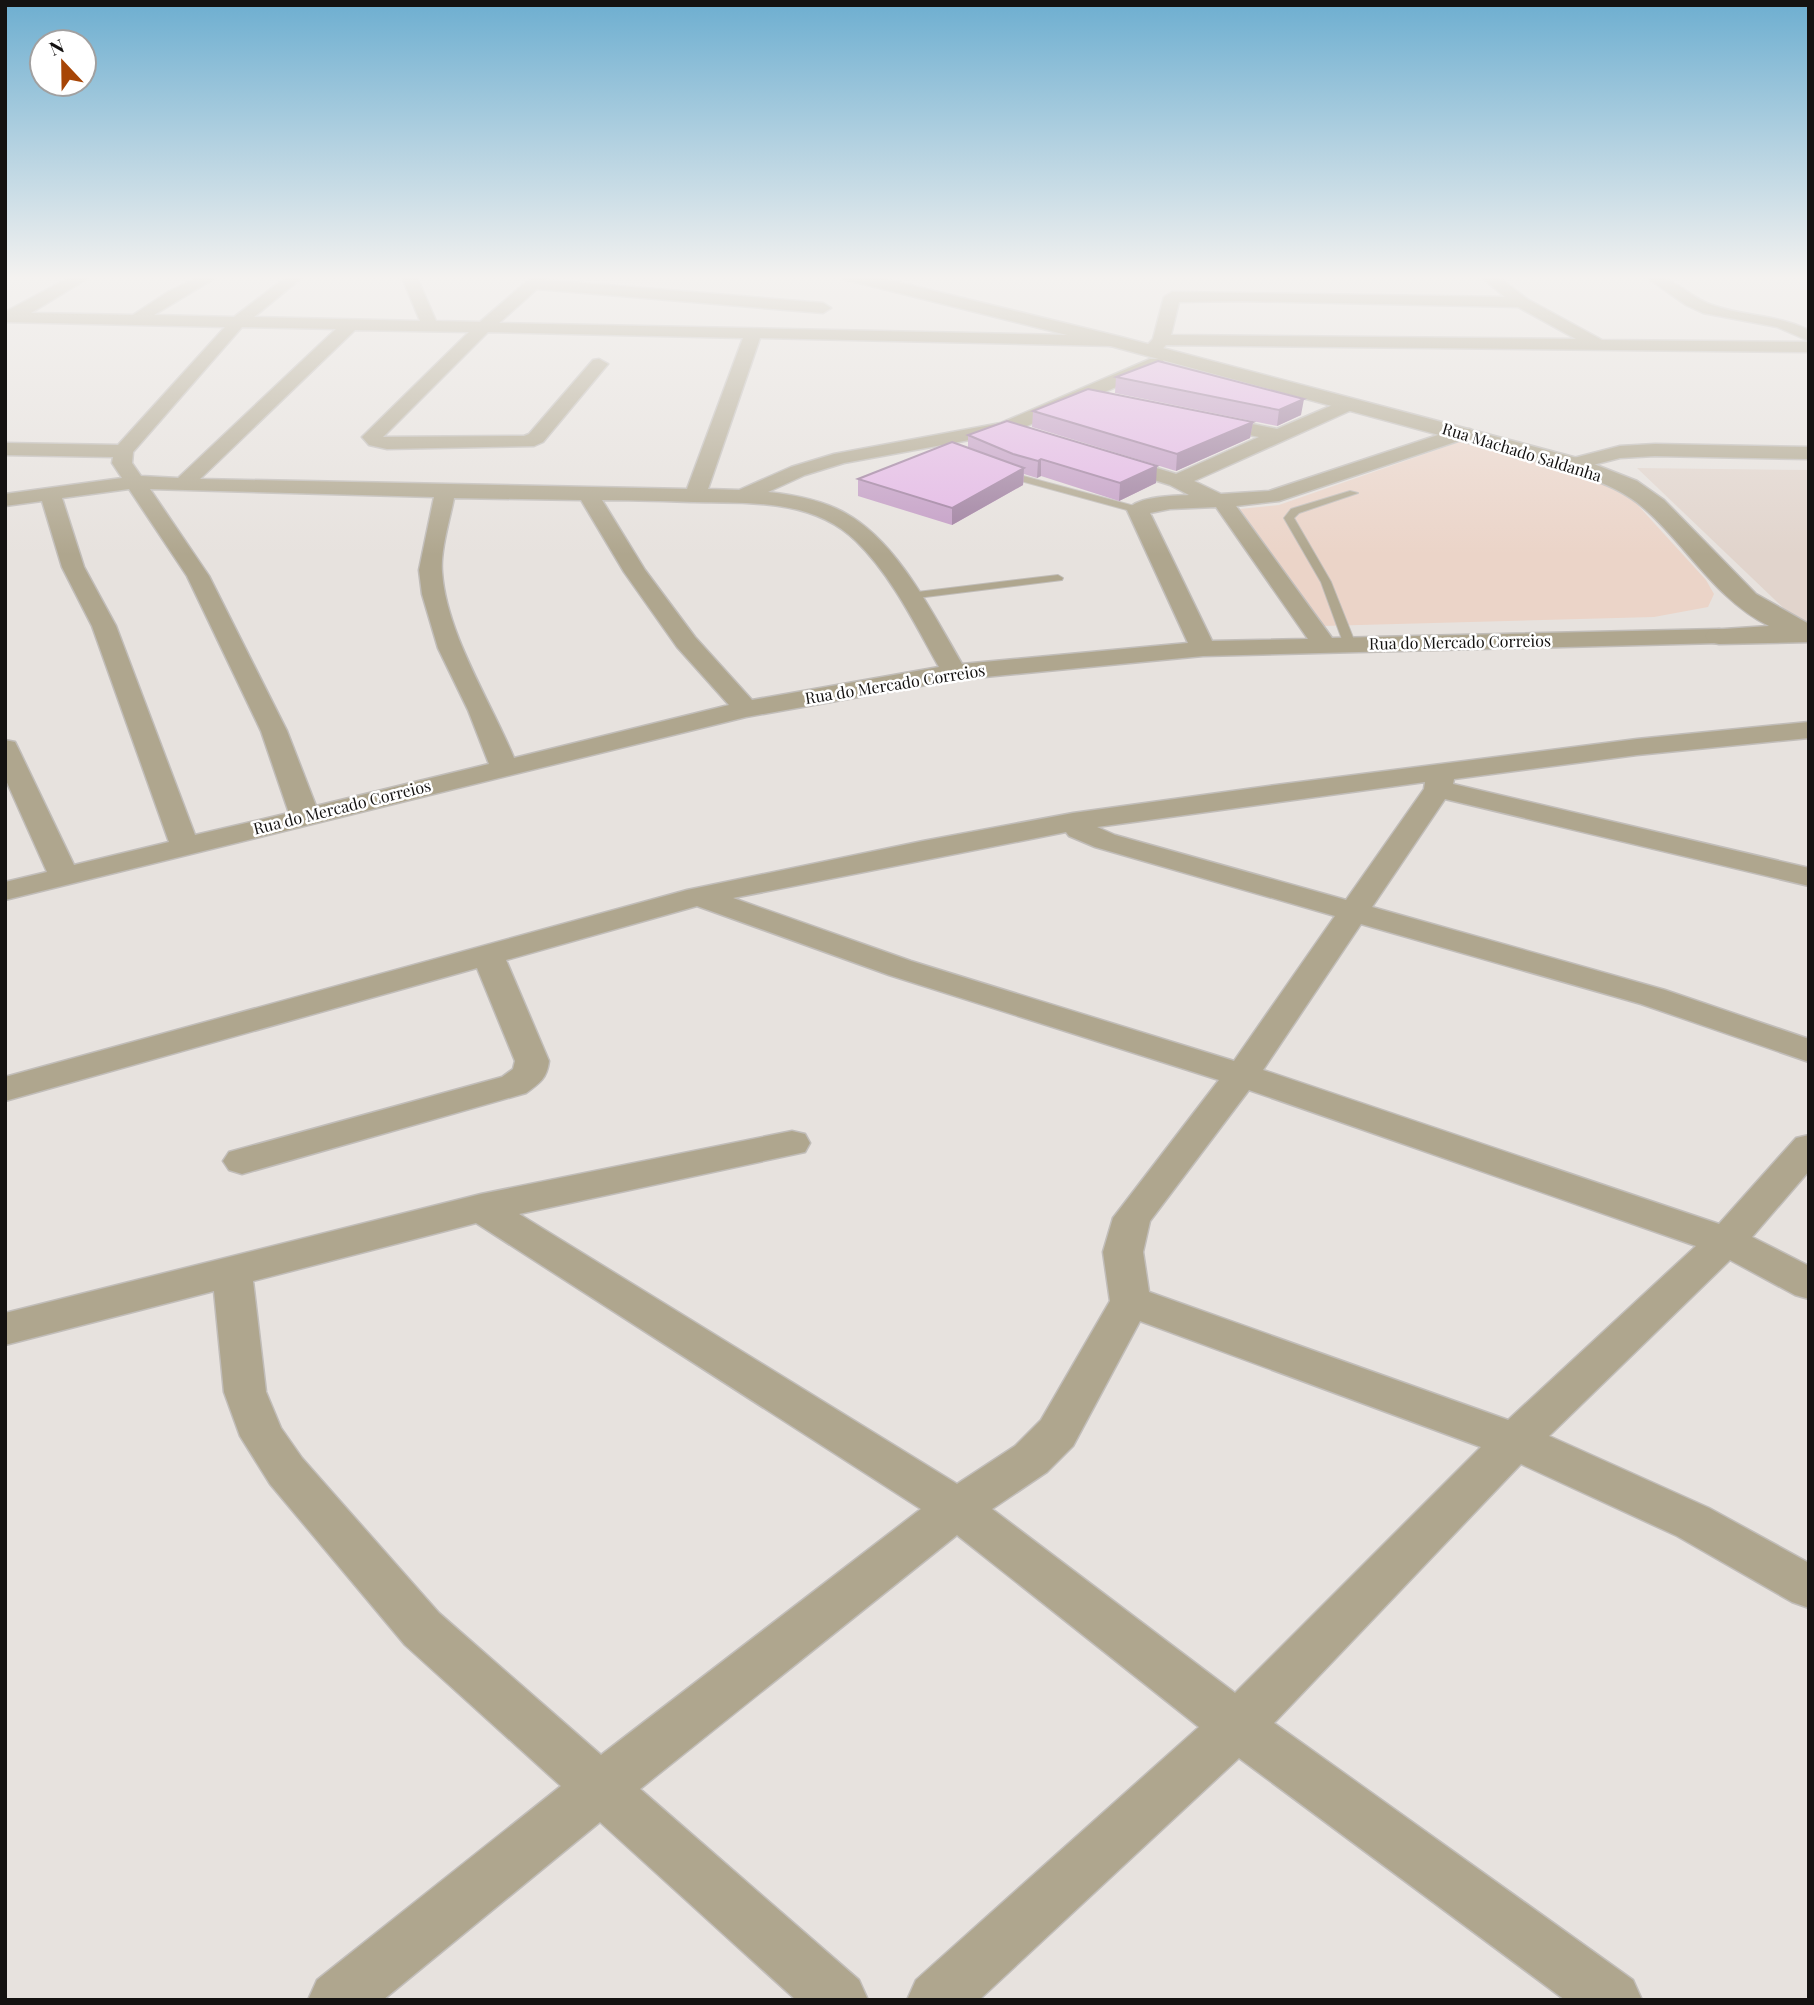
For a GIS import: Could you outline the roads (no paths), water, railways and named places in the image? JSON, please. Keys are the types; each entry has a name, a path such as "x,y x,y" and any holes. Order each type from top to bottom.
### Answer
{"street":[{"path":"196,369 123,451 122,463 198,576 274,731 305,816"},
{"path":"183,484 304,369"},
{"path":"442,369 372,437 376,441 527,442 536,438 595,369"},
{"path":"695,496 741,369"},
{"path":"741,496 798,471 841,458 939,446 1006,428 1082,395 1127,369"},
{"name":"Rua Machado Saldanha","path":"1228,369 1573,464 1629,486 1655,505 1746,600 1774,618 1808,634"},
{"path":"1082,395 1117,402"},
{"path":"1177,481 1349,404"},
{"path":"1189,418 1278,435"},
{"path":"1006,428 1032,436"},
{"path":"1203,649 1138,510 1158,502 1186,500 1223,503 1272,497 1463,433"},
{"path":"5,449 123,451"},
{"path":"1573,464 1620,452 1655,450 1809,453"},
{"path":"1098,456 1177,481 1223,503 1337,645"},
{"path":"5,500 134,482 445,492 741,496 800,503 847,523 866,538 909,596 954,671"},
{"path":"445,492 430,570 434,594 450,648 481,710 504,766"},
{"path":"50,493 73,568 104,626 185,846"},
{"path":"589,495 635,572 686,642 746,709"},
{"path":"1719,636 1746,600"},
{"name":"Rua do Mercado Correios","path":"5,891 504,766 746,709 954,671 1203,649 1808,634"},
{"path":"5,1089 698,896 1073,822 1439,781 1637,747 1809,730"},
{"path":"5,748 64,875"},
{"path":"1439,781 1809,877"},
{"path":"337,2000 600,1788 957,1508 1031,1459 1057,1433 1130,1301 1123,1252 1132,1218 1241,1075 1355,911 1439,781"},
{"path":"1073,822 1079,830 1105,841 1653,997 1809,1051"},
{"path":"698,896 900,968 1241,1075 1726,1241 1809,1284"},
{"path":"242,1161 514,1085 530,1073 532,1061 488,954"},
{"path":"5,1329 481,1208 792,1143"},
{"path":"936,2000 1237,1726 1515,1441 1726,1241 1809,1147"},
{"path":"481,1208 957,1508 1237,1726 1613,2000"},
{"path":"232,1273 245,1392 262,1436 286,1471 422,1629 839,2000"},
{"path":"1130,1301 1515,1441 1693,1522 1809,1587"}],"lane":[{"path":"990,469 1138,510"},
{"path":"1337,645 1326,582 1289,518 1295,510 1353,493"},
{"path":"909,596 1058,578"}]}
